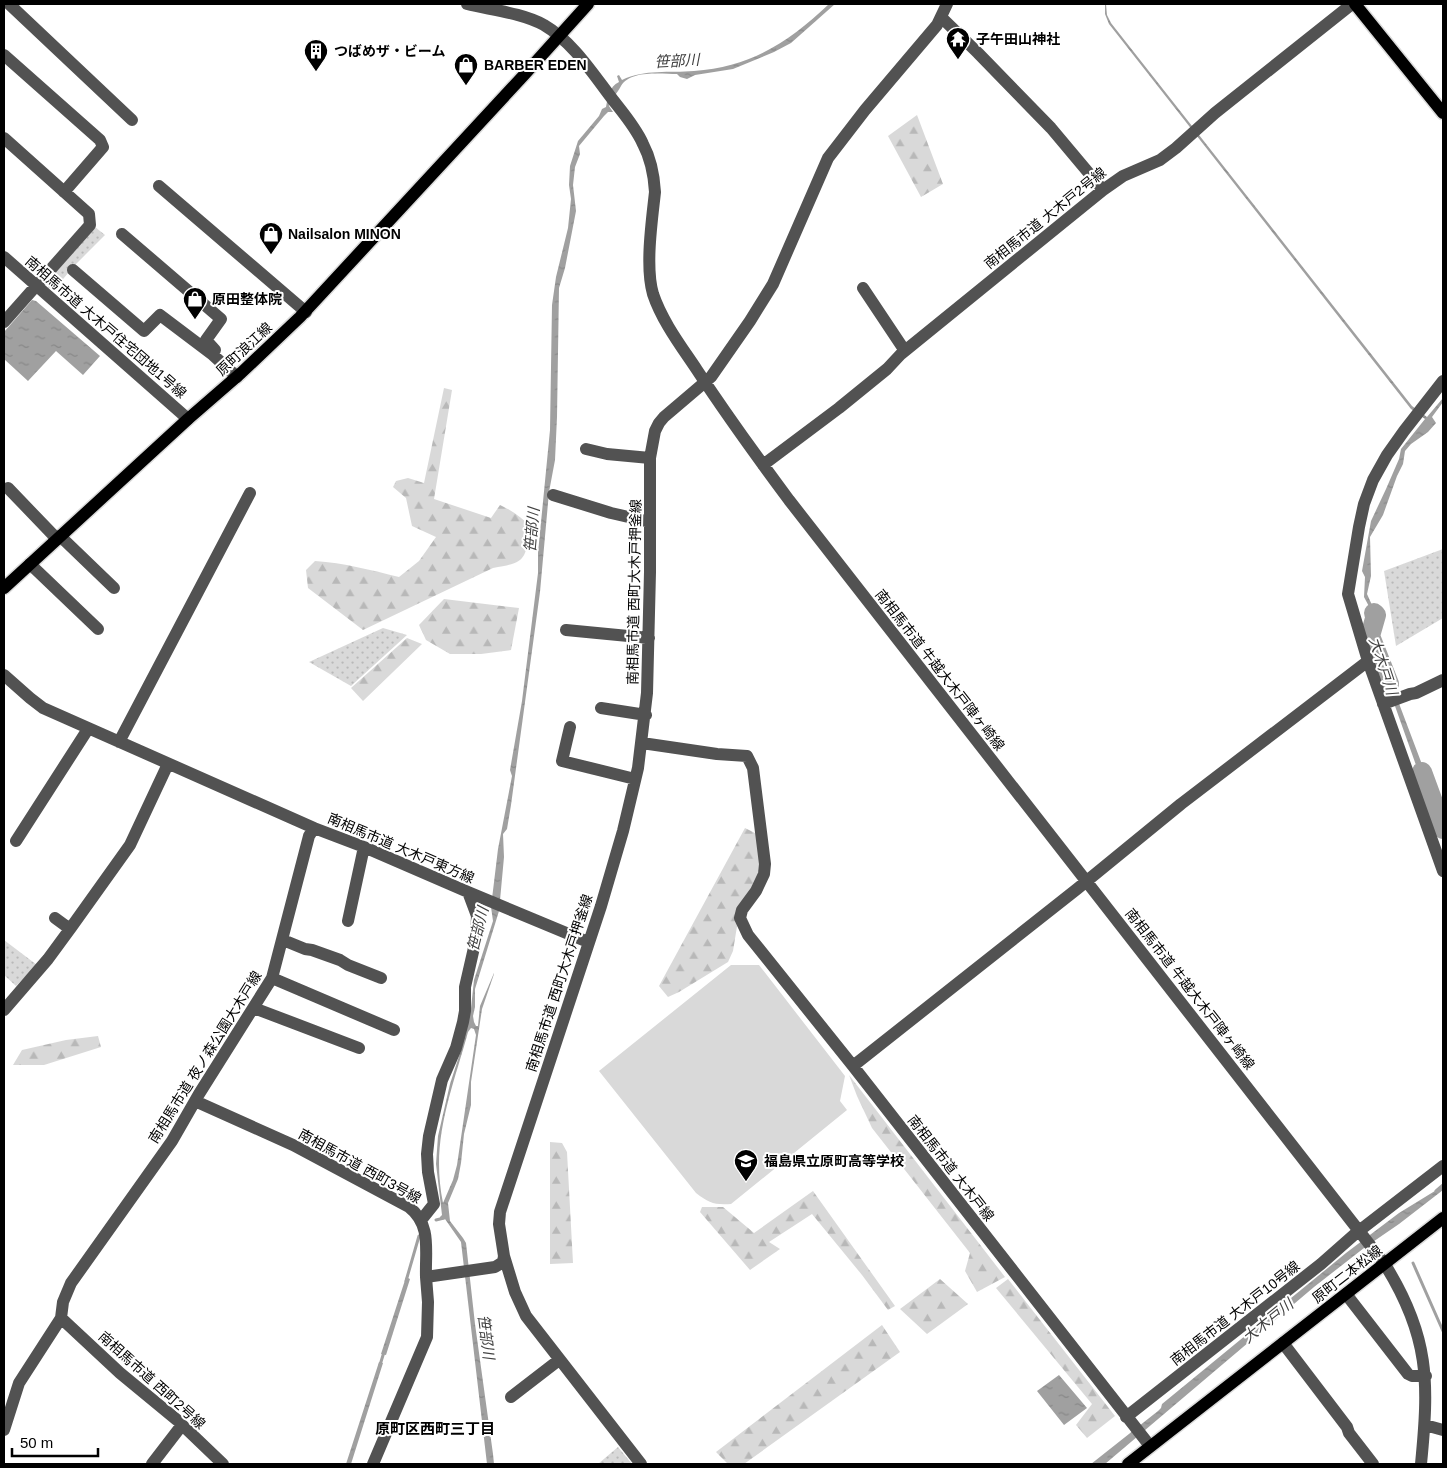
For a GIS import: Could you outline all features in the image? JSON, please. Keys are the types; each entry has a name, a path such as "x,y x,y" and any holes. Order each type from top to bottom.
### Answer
{"main road":[{"path":"1354,4 1443,113"},
{"name":"原町浪江線","path":"4,588 306,312 559,36 583,6"},
{"name":"原町二本松線","path":"1128,1464 1148,1444 1346,1294 1381,1258 1443,1218"}],"street":[{"path":"9,4 132,120"},
{"name":"南相馬市道 牛越大木戸陣ヶ崎線","path":"467,4 522,17 543,25 559,36 574,51 629,121 643,144 650,162 654,181 650,275 653,293 660,311 705,382 763,465 1381,1258 1404,1297 1416,1326 1422,1349 1426,1376 1425,1425 1421,1464"},
{"name":"南相馬市道 西町大木戸押釜線","path":"504,1256 500,1234 500,1212 601,906 636,779 646,715 649,638 650,458 651,445 658,423 705,382 750,321 773,284 828,158 865,110 938,25 947,4"},
{"name":"南相馬市道 大木戸2号線","path":"763,465 846,403 887,369 905,351 1103,190 1123,176 1160,160 1215,113 1354,4"},
{"path":"942,18 978,52 1051,128 1103,190"},
{"path":"4,55 100,140 103,147 64,192"},
{"path":"4,138 90,214 90,225 4,322"},
{"path":"158,186 306,312"},
{"path":"122,234 221,319 206,340 239,375"},
{"name":"南相馬市道 大木戸住宅団地1号線","path":"4,257 188,419"},
{"path":"73,270 144,331 160,315 239,375"},
{"path":"863,288 905,351"},
{"path":"1443,381 1387,455 1373,480 1364,504 1348,594 1368,661 1443,871"},
{"path":"586,449 607,454 650,458"},
{"path":"8,488 114,588"},
{"path":"119,742 250,493"},
{"path":"553,495 611,513 650,522"},
{"path":"30,564 98,629"},
{"path":"566,630 649,638"},
{"path":"853,1066 1181,804 1368,661"},
{"path":"4,675 44,708 314,828"},
{"path":"1384,704 1410,694 1416,694 1443,680"},
{"path":"601,708 646,715"},
{"path":"570,727 562,761 636,779"},
{"path":"16,841 88,728"},
{"name":"南相馬市道 大木戸線","path":"642,743 717,754 747,756 753,768 766,864 764,874 756,891 742,910 740,918 748,935 853,1066 1148,1444"},
{"path":"4,1010 48,959 130,845 168,764"},
{"name":"南相馬市道 大木戸東方線","path":"314,828 364,847 588,942"},
{"name":"南相馬市道 夜ノ森公園大木戸線","path":"4,1430 19,1383 61,1318 63,1302 71,1283 157,1162 272,978 309,836 314,828"},
{"path":"348,921 364,847"},
{"path":"422,1219 434,1204 428,1172 429,1136 442,1080 456,1048 463,1022 465,986 476,939 477,916 472,894"},
{"path":"55,918 70,930"},
{"path":"283,940 340,960 381,978"},
{"path":"272,978 394,1030"},
{"path":"254,1008 359,1048"},
{"name":"南相馬市道 西町3号線","path":"195,1101 293,1145 409,1207 422,1219 426,1233 426,1277"},
{"name":"南相馬市道 大木戸10号線","path":"1128,1418 1443,1166"},
{"path":"372,1464 426,1337 428,1302 426,1277 499,1265 503,1262 504,1256"},
{"path":"504,1256 515,1292 526,1316 641,1464"},
{"path":"1346,1294 1408,1374 1412,1376 1426,1376"},
{"name":"南相馬市道 西町2号線","path":"61,1318 120,1373 182,1425 223,1464"},
{"path":"1283,1343 1347,1426 1349,1433 1373,1464"},
{"path":"511,1398 559,1360"},
{"path":"152,1464 182,1425"},
{"path":"1425,1425 1443,1430"}],"green space":[{"path":"917,115 943,184 921,197 888,136"},
{"path":"95,227 105,235 74,266 53,291 48,287 49,278"},
{"path":"444,388 452,390 434,499 491,518 500,505 505,507 532,528 525,553 522,558 513,564 493,568 363,630 308,588 306,570 315,561 368,569 399,577 419,561 436,537 412,526 406,498 393,487 396,481 408,478 424,483"},
{"path":"1443,549 1443,618 1396,646 1384,571"},
{"path":"444,599 519,608 511,650 481,654 450,654 426,640 419,625"},
{"path":"383,628 407,635 351,686 309,662"},
{"path":"407,638 422,644 363,701 351,688"},
{"path":"745,828 759,835 759,879 740,908 733,951 728,962 668,997 659,986"},
{"path":"4,940 37,965 16,986 4,975"},
{"path":"731,965 759,965 845,1076 840,1101 847,1110 731,1204 716,1204 696,1193 599,1071"},
{"path":"98,1036 101,1047 44,1065 13,1065 22,1050 66,1040"},
{"path":"849,1075 1005,1277 977,1292 965,1271 970,1253 872,1128"},
{"path":"550,1142 562,1143 567,1152 573,1263 550,1264"},
{"path":"813,1191 895,1306 888,1310 812,1214 769,1242 780,1249 750,1270 700,1212 702,1207 723,1207 754,1233"},
{"path":"940,1279 968,1304 927,1334 900,1309"},
{"path":"1008,1279 1115,1416 1087,1438 1076,1425 1092,1404 996,1288"},
{"path":"882,1325 900,1352 744,1464 728,1464 716,1452"},
{"path":"618,1447 632,1464 598,1464"}],"water":[{"path":"829,4 835,4 791,43 733,69 695,75 687,79 677,74 646,74 632,77 621,86 612,100 609,106 613,112 608,112 604,116 579,146 580,154 575,167 573,185 576,211 565,268 559,288 555,460 549,492 540,592 511,805 507,829 503,834 504,857 499,911 475,989 473,1016 476,1026 478,1026 480,1006 494,974 482,1009 471,1082 471,1105 464,1134 458,1179 448,1203 450,1221 466,1243 494,1464 487,1464 461,1242 445,1219 440,1220 442,1215 436,1164 438,1136 471,1008 474,980 493,921 491,907 498,849 512,776 510,770 522,701 538,573 538,553 550,430 552,305 556,277 568,228 571,199 569,185 570,166 578,141 599,116 602,109 606,107 611,89 619,82 617,76 619,75 622,80 639,74 715,69 734,64 751,58 784,41","holes":["471,1028 474,1029 476,1035 457,1165 443,1203 439,1158 441,1137 450,1095 468,1032"]},
{"path":"1105,4 1111,23 1412,406 1427,417 1443,398 1443,402 1432,417 1436,423 1405,451 1403,464 1383,515 1370,537 1371,576 1367,594 1376,614 1372,632 1426,775 1443,841 1369,633 1373,614 1364,597 1365,577 1362,571 1371,521 1399,459 1401,449 1425,419 1411,409 1109,24 1105,14"},
{"path":"32,300 36,301 100,356 83,375 56,351 28,381 4,359 4,332"},
{"path":"1443,1186 1443,1190 1314,1287 1105,1464 1091,1464 1158,1411 1162,1404 1346,1253 1399,1213"},
{"path":"406,1277 410,1279 386,1355 381,1354"},
{"path":"379,1362 383,1363 351,1464 346,1464"},
{"path":"1059,1375 1087,1408 1064,1425 1037,1391"}],"waterway":[{"name":"大木戸川","path":"1374,613 1376,615 1370,636 1389,684"},
{"name":"大木戸川","path":"1422,772 1443,829"},
{"name":"大木戸川","path":"1436,1191 1443,1185"},
{"name":"笹部川","path":"436,1220 444,1218"},
{"name":"笹部川","path":"406,1281 419,1236"},
{"path":"1413,1263 1443,1331"},
{"name":"笹部川","path":"380,1365 384,1352"}],"place":[{"name":"子午田山神社","path":"958,60"},
{"name":"つばめザ・ビーム","path":"316,72"},
{"name":"BARBER EDEN","path":"466,86"},
{"name":"Nailsalon MINON","path":"271,255"},
{"name":"原田整体院","path":"195,320"},
{"name":"福島県立原町高等学校","path":"746,1182"}],"district":[{"name":"原町区西町三丁目","path":"435,1429"}]}
